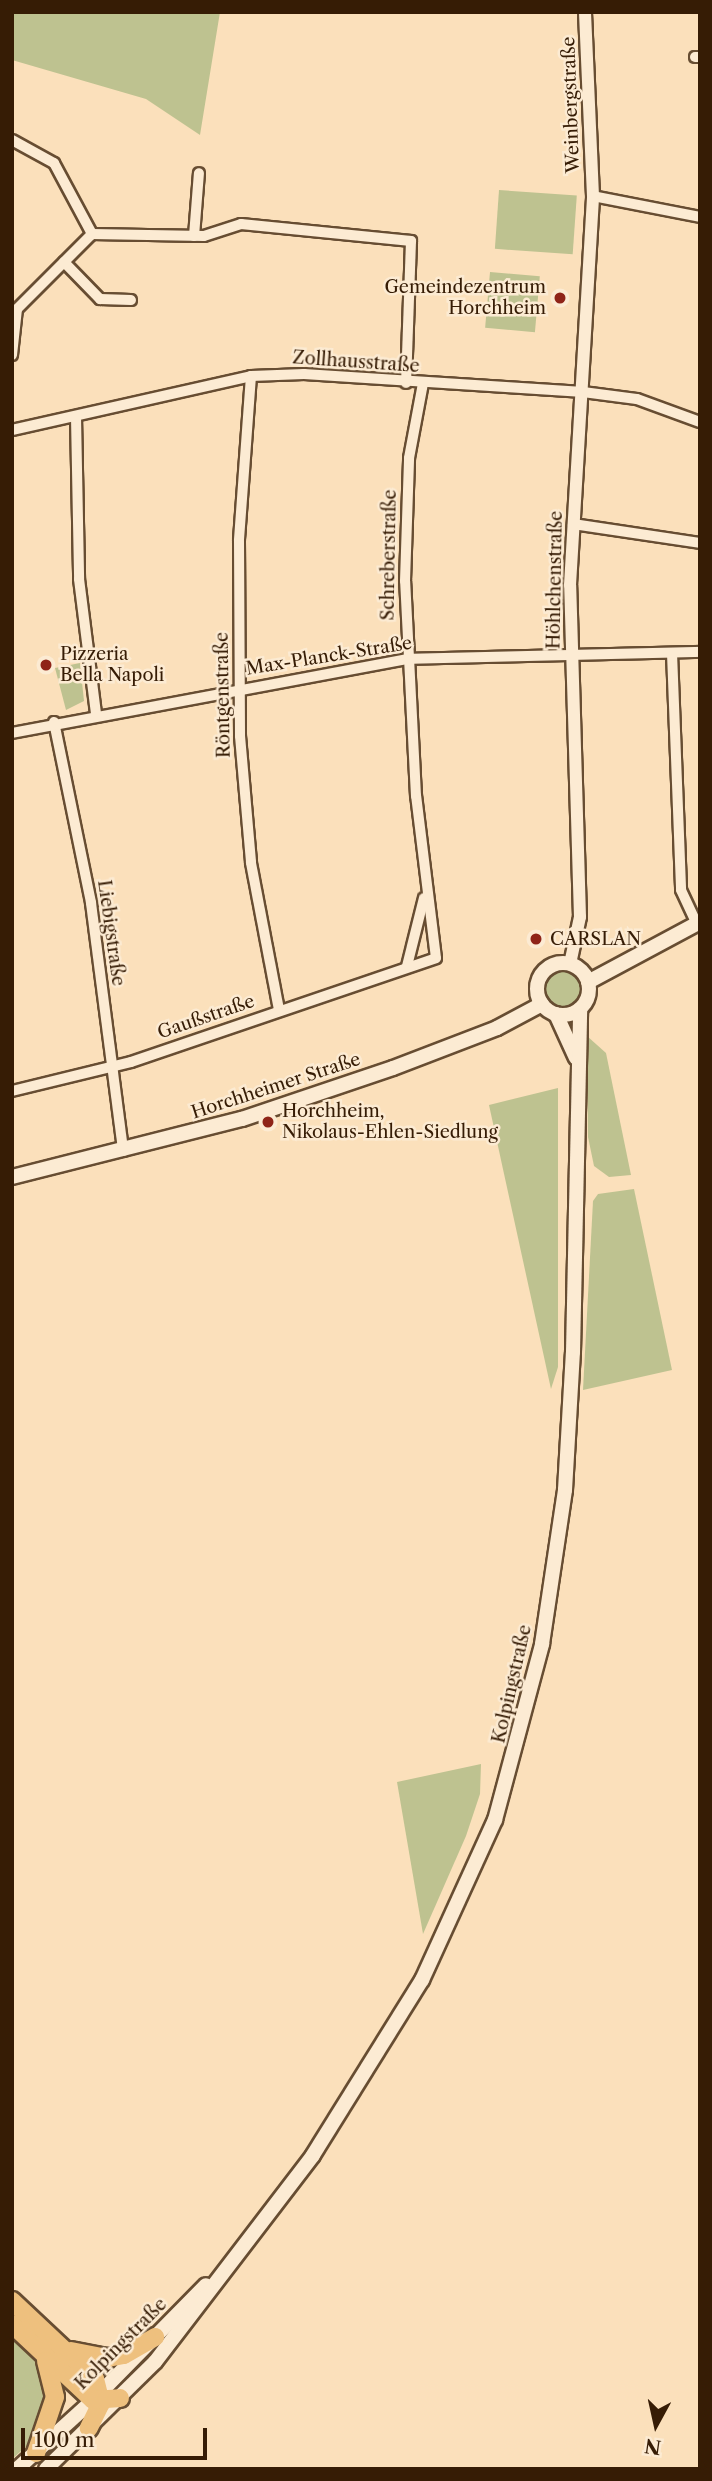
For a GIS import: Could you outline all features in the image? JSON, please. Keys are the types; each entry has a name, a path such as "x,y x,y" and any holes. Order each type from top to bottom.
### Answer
{"highway":[{"path":"12,2301 68,2350 95,2379 98,2398 89,2428"},
{"path":"12,2324 43,2355 98,2398 121,2399"},
{"path":"68,2350 108,2358 124,2355 155,2337"},
{"path":"36,2453 55,2397 55,2382 43,2355"}],"main road":[{"path":"588,982 699,923"},
{"path":"557,964 570,964 588,982 587,999 580,1009 556,1014 542,1004 537,990 542,974 557,964"},
{"name":"Horchheimer Straße","path":"12,1177 236,1121 393,1068 542,1004"},
{"name":"Kolpingstraße","path":"46,2469 121,2399 183,2329 313,2155 422,1980 490,1832 517,1752 542,1644 565,1490 574,1315 580,1009"},
{"name":"Kolpingstraße","path":"556,1014 567,1030 578,1066"},
{"name":"Kolpingstraße","path":"17,2469 98,2398 249,2241"}],"street":[{"name":"Weinbergstraße","path":"585,12 593,195"},
{"path":"12,140 54,163 92,234"},
{"path":"194,236 199,173"},
{"path":"593,195 700,218"},
{"name":"Höhlchenstraße","path":"570,964 580,917 571,656 573,524 593,195"},
{"path":"12,355 14,315 92,234 194,236 241,224 411,241 406,383"},
{"path":"64,262 100,299 131,300"},
{"name":"Zollhausstraße","path":"12,430 251,376 304,374 406,383 583,392 637,399 700,422"},
{"name":"Röntgenstraße","path":"251,376 239,541 240,688 251,863 279,1010"},
{"name":"Schreberstraße","path":"423,383 407,492 407,659 425,895 436,958 407,966 425,895"},
{"path":"76,417 79,579 96,714"},
{"path":"573,524 700,543"},
{"name":"Max-Planck-Straße","path":"12,733 96,714 407,659 700,652"},
{"path":"672,653 681,890 699,923"},
{"name":"Liebigstraße","path":"54,722 91,903 110,1067 123,1151"},
{"name":"Gaußstraße","path":"12,1091 110,1067 407,966"}],"green space":[{"path":"12,12 220,12 200,135 146,99 12,60"},
{"path":"499,190 577,195 573,254 495,249"},
{"path":"490,272 540,276 535,332 485,328"},
{"path":"80,663 84,701 66,710 55,668"},
{"path":"563,970 577,975 582,989 577,1003 563,1008 549,1003 544,989 549,975"},
{"path":"587,1036 606,1053 631,1175 609,1177 594,1166 588,1137"},
{"path":"558,1088 558,1367 551,1389 489,1105"},
{"path":"634,1189 672,1370 583,1390 593,1201 598,1194"},
{"path":"481,1764 480,1794 466,1836 423,1934 397,1782"},
{"path":"12,2334 35,2357 49,2387 35,2439 12,2459"}],"place":[{"name":"Gemeindezentrum Horchheim","path":"560,298"},
{"name":"Pizzeria Bella Napoli","path":"46,665"},
{"name":"CARSLAN","path":"536,939"},
{"name":"Horchheim, Nikolaus-Ehlen-Siedlung","path":"268,1122"}]}
